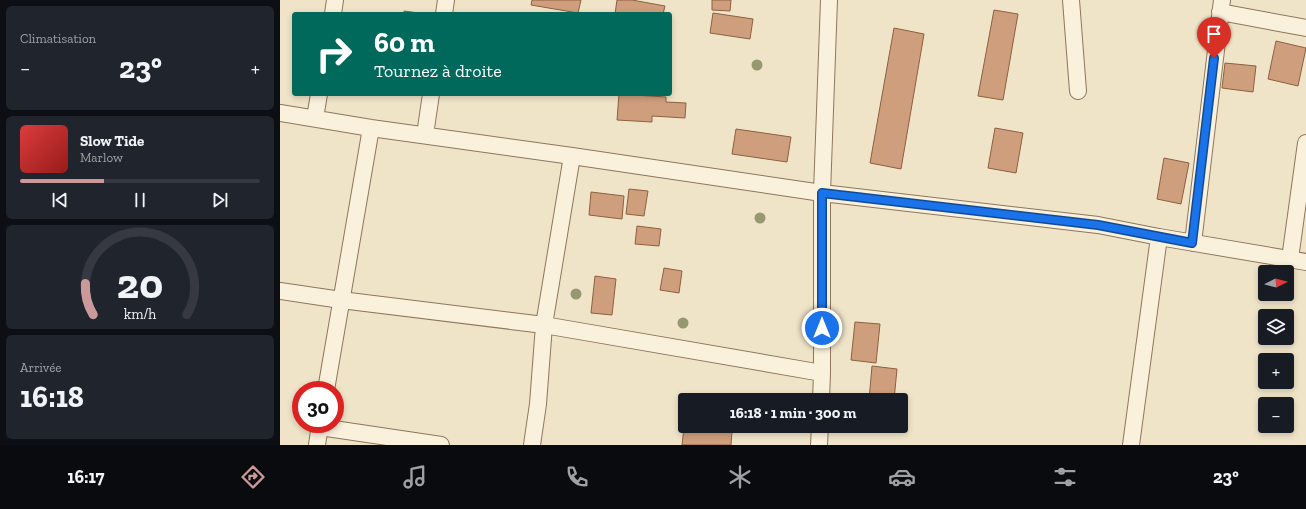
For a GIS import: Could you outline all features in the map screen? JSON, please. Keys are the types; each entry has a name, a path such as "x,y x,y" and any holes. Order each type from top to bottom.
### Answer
{"street":[{"path":"333,12 335,0"},
{"path":"444,12 446,0"},
{"path":"821,393 822,193 829,0"},
{"path":"1071,0 1078,91"},
{"path":"1192,243 1221,6 1306,28"},
{"path":"315,118 320,96"},
{"path":"425,135 431,96"},
{"path":"280,113 371,128 822,193 1098,225 1192,243 1298,260 1306,144"},
{"path":"328,381 371,128"},
{"path":"532,445 538,404 544,325 572,156"},
{"path":"1131,445 1159,237"},
{"path":"280,291 544,325 822,374"},
{"path":"344,430 441,445"},
{"path":"317,445 319,433"},
{"path":"819,445 820,433"}],"building":[{"path":"532,0 581,0 578,12 531,5"},
{"path":"617,0 632,0 665,6 664,12 615,12"},
{"path":"712,0 731,0 730,11 712,10"},
{"path":"994,10 1018,14 1003,100 978,96"},
{"path":"713,13 753,19 750,39 710,33"},
{"path":"894,28 924,34 901,169 870,163"},
{"path":"1276,41 1306,48 1298,86 1268,79"},
{"path":"1225,63 1256,66 1253,92 1222,88"},
{"path":"619,96 666,97 666,102 686,103 685,118 652,116 652,122 617,120"},
{"path":"995,128 1023,133 1016,173 988,168"},
{"path":"736,129 791,137 787,162 732,154"},
{"path":"1164,158 1189,163 1181,204 1157,199"},
{"path":"629,189 648,191 644,216 626,214"},
{"path":"591,192 624,196 622,219 589,215"},
{"path":"637,226 661,229 659,246 635,244"},
{"path":"664,268 682,271 679,293 660,290"},
{"path":"595,276 616,279 612,315 591,313"},
{"path":"855,322 880,324 876,363 851,360"},
{"path":"872,366 897,369 895,393 870,393"},
{"path":"683,433 732,433 731,445 682,445"}],"route":[{"path":"822,328 822,193 1098,225 1192,243 1214,58"}]}
